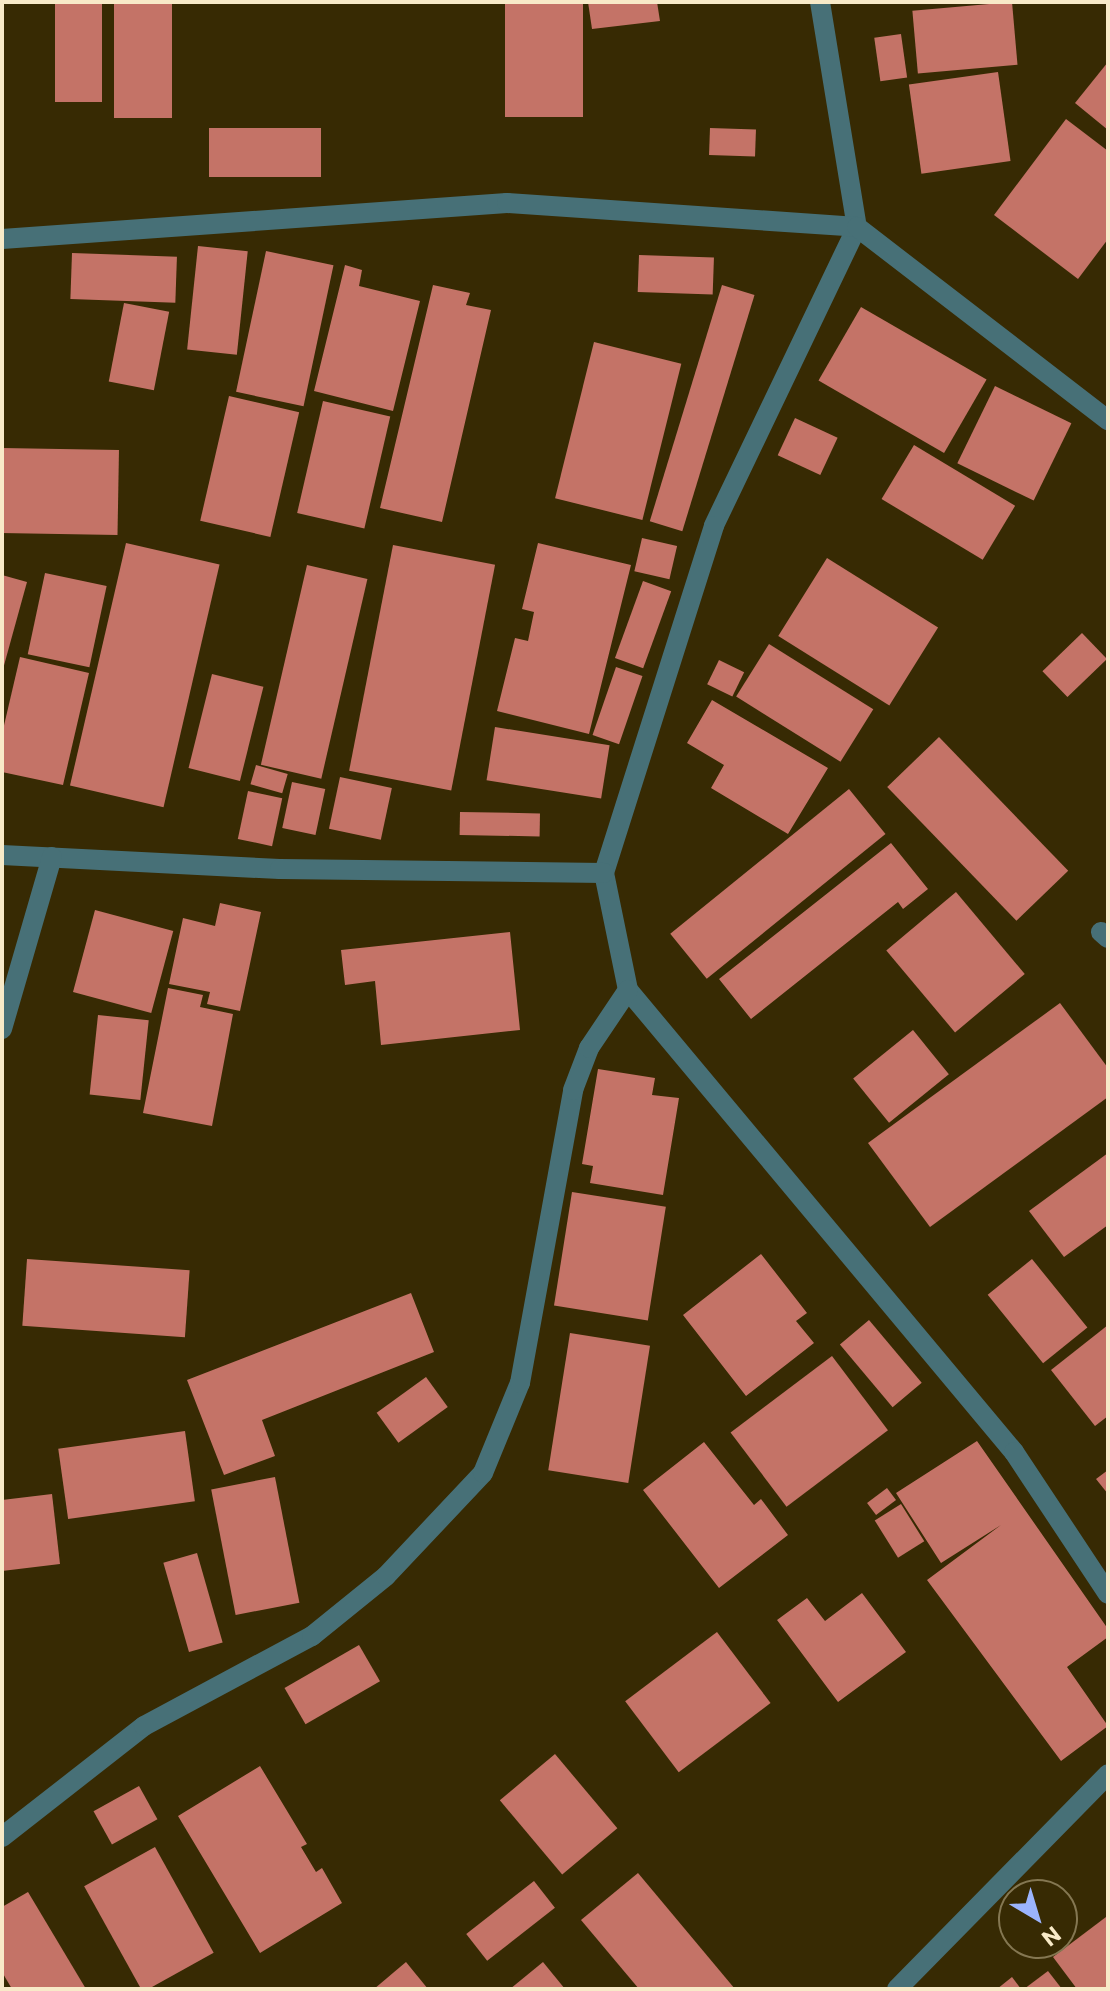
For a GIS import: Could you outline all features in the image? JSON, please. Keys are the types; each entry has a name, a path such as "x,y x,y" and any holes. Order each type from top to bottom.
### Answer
{"street":[{"path":"820,2 857,227 714,526 604,873 628,990 1014,1452 1108,1594"},
{"path":"2,239 507,203 857,227 1108,420"},
{"path":"2,855 280,869 604,873"},
{"path":"2,1029 52,857"},
{"path":"2,1837 144,1726 312,1636 386,1576 483,1473 520,1383 573,1090 589,1048 628,990"},
{"path":"897,1989 1108,1774"}],"building":[{"path":"55,2 102,2 102,102 55,102"},
{"path":"114,2 172,2 172,118 114,118"},
{"path":"505,2 583,2 583,117 505,117"},
{"path":"588,2 657,2 660,21 592,29"},
{"path":"1012,2 1017,65 918,73 912,11"},
{"path":"901,34 907,78 880,81 874,38"},
{"path":"1108,62 1108,130 1075,103"},
{"path":"998,72 1011,161 921,174 909,85"},
{"path":"1066,119 1108,151 1108,239 1078,279 994,215"},
{"path":"209,128 321,128 321,177 209,177"},
{"path":"710,128 756,130 755,157 709,155"},
{"path":"198,246 248,251 237,355 187,349"},
{"path":"266,251 333,265 304,406 236,392"},
{"path":"72,253 177,257 175,303 70,299"},
{"path":"639,255 714,258 713,295 638,292"},
{"path":"345,265 362,270 359,286 420,301 393,411 314,391"},
{"path":"433,285 470,293 466,305 491,310 442,522 380,508"},
{"path":"722,285 755,295 682,531 650,521"},
{"path":"124,303 169,312 154,390 109,382"},
{"path":"861,307 987,380 944,453 818,381"},
{"path":"594,342 681,364 642,520 555,498"},
{"path":"995,386 1071,423 1034,501 957,463"},
{"path":"229,396 299,412 270,537 200,521"},
{"path":"323,401 390,417 364,529 297,513"},
{"path":"795,418 838,438 820,475 778,455"},
{"path":"914,445 1015,506 983,560 882,499"},
{"path":"2,448 119,450 117,535 2,533"},
{"path":"642,538 677,546 669,579 634,571"},
{"path":"126,543 220,565 164,807 70,786"},
{"path":"538,543 631,565 589,734 497,711 515,638 528,641 534,612 522,609"},
{"path":"393,545 495,565 451,791 349,771"},
{"path":"827,558 938,627 889,705 778,636"},
{"path":"307,565 367,579 321,779 261,765"},
{"path":"45,573 107,586 89,667 28,654"},
{"path":"2,575 27,582 3,669 2,669"},
{"path":"643,581 671,591 643,668 615,658"},
{"path":"1082,633 1107,659 1067,697 1042,671"},
{"path":"769,644 873,709 840,762 736,697"},
{"path":"20,657 89,673 63,785 2,772 2,734"},
{"path":"719,660 744,672 732,697 707,684"},
{"path":"616,667 642,676 619,744 593,735"},
{"path":"212,674 263,687 240,781 189,768"},
{"path":"712,700 828,768 788,834 711,788 724,765 687,743"},
{"path":"495,727 610,745 601,798 487,780"},
{"path":"939,737 1068,871 1016,921 887,787"},
{"path":"256,765 288,774 282,793 250,784"},
{"path":"340,777 392,788 381,840 329,829"},
{"path":"292,782 325,789 315,835 282,828"},
{"path":"849,789 886,834 707,979 670,934"},
{"path":"248,791 282,798 272,846 238,839"},
{"path":"460,812 540,813 540,836 460,835"},
{"path":"891,843 928,889 903,909 898,902 751,1019 719,979"},
{"path":"956,892 1025,974 955,1032 886,950"},
{"path":"220,903 261,912 240,1011 207,1004 210,992 169,984 183,918 215,926"},
{"path":"95,910 173,931 151,1013 73,992"},
{"path":"510,932 520,1030 381,1045 375,981 345,985 341,950"},
{"path":"168,988 203,995 200,1007 233,1014 212,1126 143,1113"},
{"path":"1060,1003 1108,1068 1108,1097 930,1227 868,1143"},
{"path":"98,1015 149,1020 140,1100 90,1095"},
{"path":"913,1030 949,1074 889,1123 853,1078"},
{"path":"598,1069 655,1078 652,1095 679,1098 663,1195 590,1183 593,1166 582,1164"},
{"path":"1108,1153 1108,1225 1064,1257 1029,1211"},
{"path":"572,1192 666,1207 648,1320 554,1306"},
{"path":"761,1254 807,1313 796,1321 814,1343 746,1396 683,1315"},
{"path":"27,1259 190,1270 185,1337 22,1326"},
{"path":"1032,1259 1087,1327 1043,1363 988,1295"},
{"path":"411,1293 434,1352 262,1420 275,1456 224,1475 187,1380"},
{"path":"869,1320 922,1383 893,1407 840,1344"},
{"path":"1108,1325 1108,1416 1095,1426 1051,1370"},
{"path":"570,1333 650,1346 628,1483 548,1470"},
{"path":"832,1356 888,1430 787,1507 731,1432"},
{"path":"426,1377 448,1407 398,1443 377,1413"},
{"path":"185,1431 195,1501 68,1519 58,1449"},
{"path":"977,1441 1108,1629 1108,1637 1067,1667 1108,1726 1061,1761 927,1580 1001,1525 941,1563 896,1493"},
{"path":"704,1442 754,1505 761,1499 788,1535 719,1588 643,1490"},
{"path":"1108,1470 1108,1494 1096,1479"},
{"path":"275,1477 299,1603 236,1615 211,1489"},
{"path":"887,1488 896,1500 876,1515 867,1503"},
{"path":"52,1494 60,1564 2,1571 2,1500"},
{"path":"901,1504 924,1541 898,1558 875,1520"},
{"path":"197,1553 223,1642 189,1652 163,1563"},
{"path":"862,1593 906,1652 838,1702 777,1620 807,1598 825,1621"},
{"path":"717,1632 771,1703 679,1772 625,1701"},
{"path":"359,1645 380,1681 306,1724 285,1688"},
{"path":"555,1754 617,1828 562,1875 500,1800"},
{"path":"260,1766 307,1844 301,1847 316,1872 322,1868 342,1903 260,1953 178,1816"},
{"path":"139,1786 157,1819 112,1844 94,1811"},
{"path":"155,1847 214,1953 148,1989 141,1989 84,1886"},
{"path":"638,1873 735,1989 639,1989 581,1920"},
{"path":"534,1881 555,1908 487,1961 466,1934"},
{"path":"28,1892 86,1989 12,1989 2,1972 2,1907"},
{"path":"1106,1917 1108,1989 1077,1989 1054,1959 1078,1959 1078,1938"},
{"path":"406,1962 428,1989 374,1989"},
{"path":"543,1962 565,1989 510,1989"},
{"path":"1048,1971 1062,1989 1024,1989"},
{"path":"1012,1977 1021,1989 997,1989"}]}
